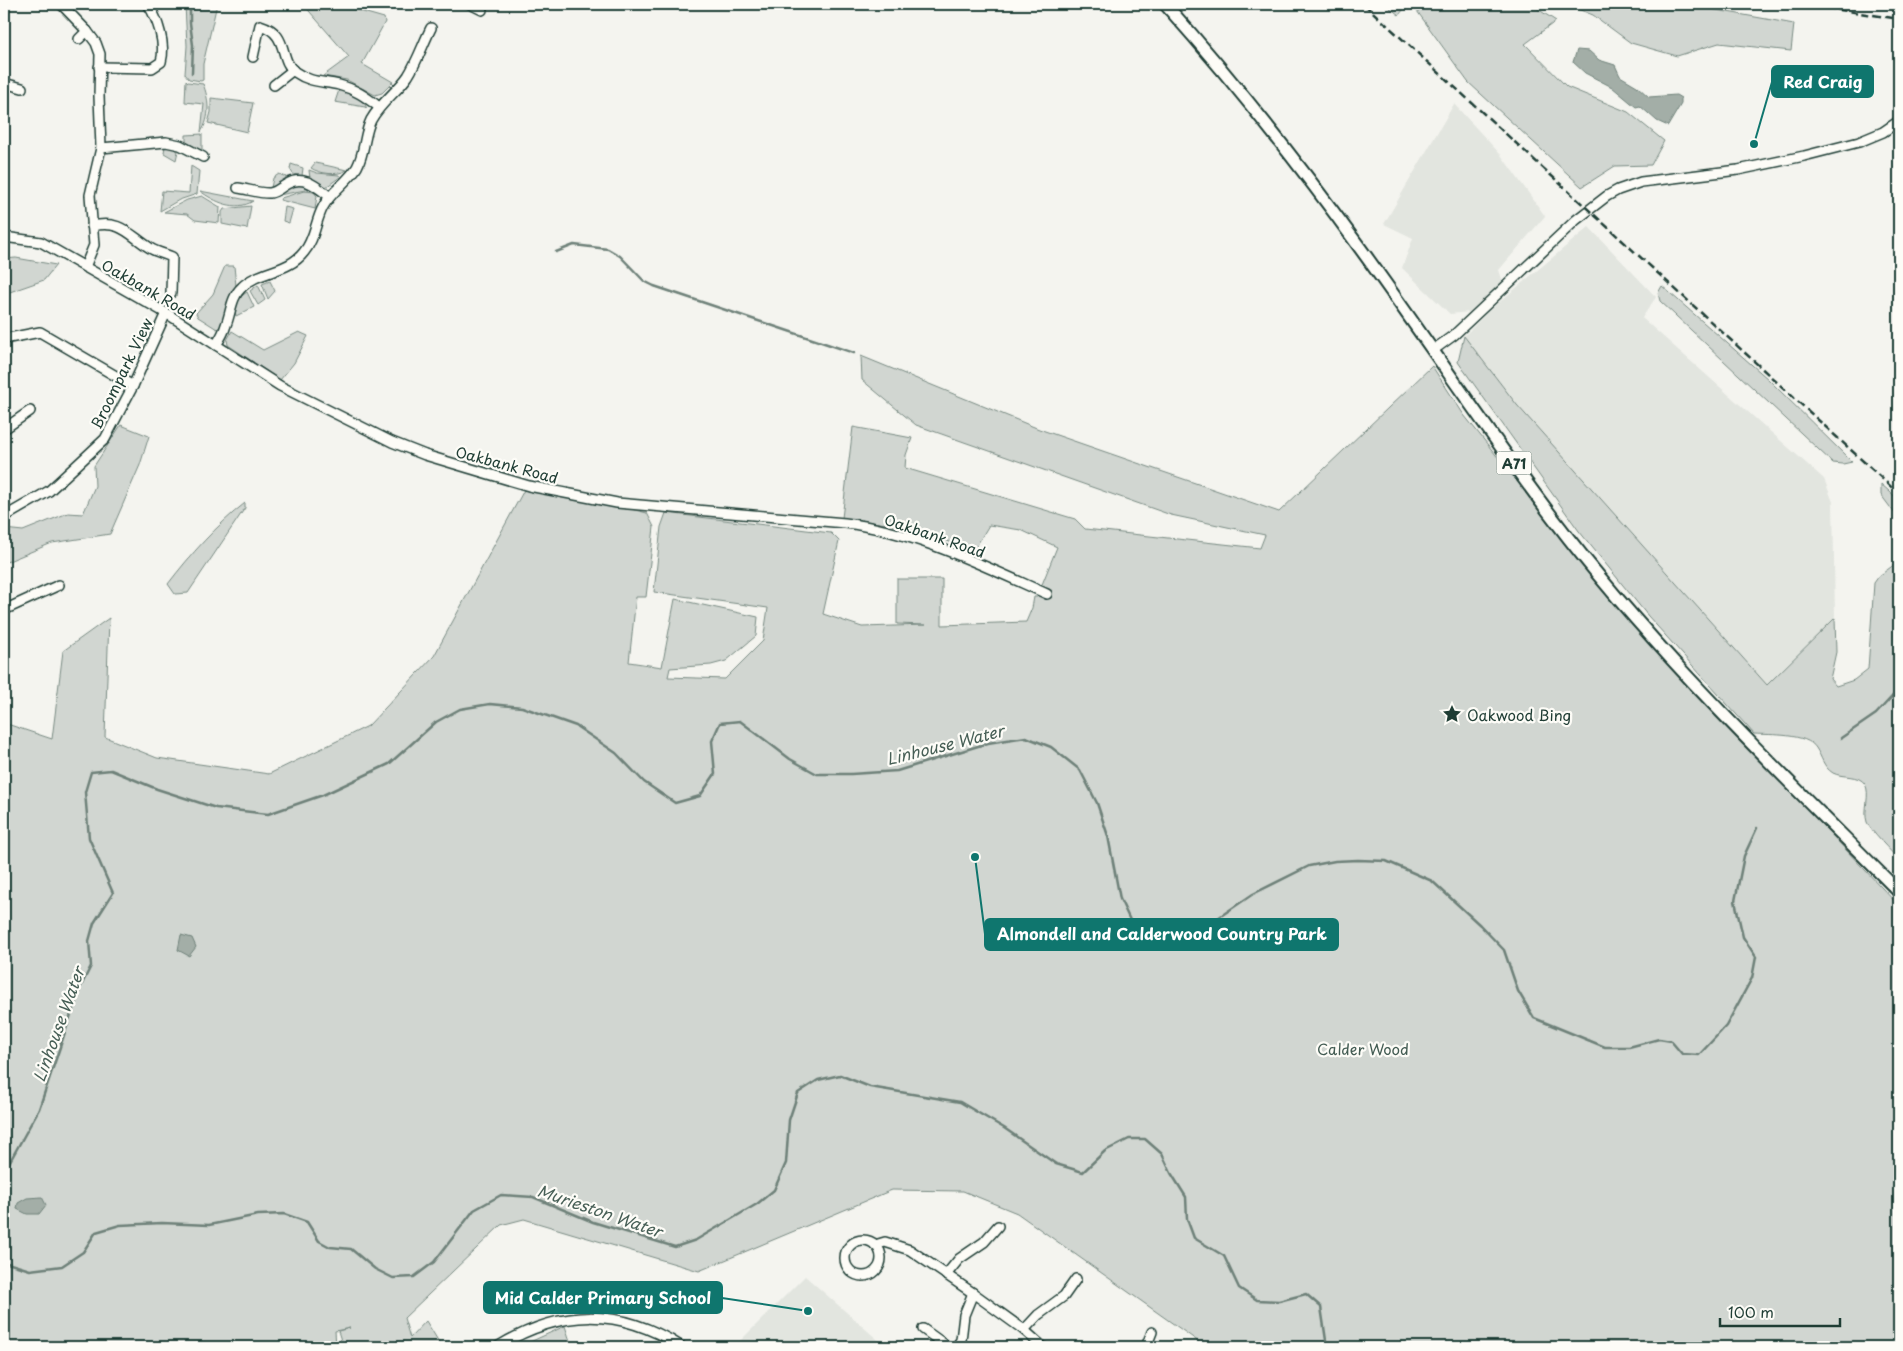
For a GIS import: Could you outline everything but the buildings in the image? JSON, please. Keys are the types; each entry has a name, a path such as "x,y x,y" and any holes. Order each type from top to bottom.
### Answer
{"main road":[{"name":"A71","path":"1164,4 1229,80 1295,162 1360,248 1553,518 1613,592 1665,651 1749,740 1899,892"}],"street":[{"path":"60,4 87,31 96,43 100,54 101,148 90,195 94,245 85,268"},
{"path":"100,67 152,68 161,62 164,51 159,29 148,4"},
{"path":"470,4 482,10"},
{"path":"253,57 260,25 268,27 279,37 293,70 310,81 338,84 354,90 379,107"},
{"path":"216,345 227,323 234,298 242,287 296,261 310,244 322,208 330,196 352,175 358,164 371,121 379,107 408,77 431,28"},
{"path":"79,39 87,31"},
{"path":"274,85 293,70"},
{"path":"4,83 22,88"},
{"path":"1432,351 1454,335 1576,220 1607,196 1618,190 1641,182 1738,170 1804,156 1860,142 1883,132 1899,121"},
{"path":"101,148 166,142 180,145 204,157"},
{"path":"238,188 268,193 278,190 290,182 300,180 310,182 330,196"},
{"path":"92,226 112,224 122,228 151,249 172,257 171,293"},
{"name":"Oakbank Road","path":"4,237 41,242 166,313 280,386 392,442 425,455 529,486 617,503 849,524 863,527 906,537 944,550 1047,594"},
{"name":"Broompark View","path":"4,515 49,491 105,439 133,386 166,313"},
{"path":"4,339 40,332 82,354 133,386"},
{"path":"4,429 30,411"},
{"path":"4,610 59,585"},
{"path":"946,1275 959,1259 984,1242 988,1230 998,1226"},
{"path":"875,1245 880,1253 880,1261 874,1272 865,1276 856,1275 851,1272 844,1260 848,1248 857,1241 863,1240 875,1245 885,1242 910,1250 974,1292 1024,1330 1042,1347"},
{"path":"1024,1330 1038,1315 1064,1296 1076,1279"},
{"path":"956,1347 961,1340 964,1315 974,1292"},
{"path":"497,1347 516,1336 547,1324 579,1317 604,1317 635,1324 682,1347"},
{"path":"924,1329 948,1347"},
{"path":"1146,1347 1152,1332"}],"shaded area":[{"path":"1577,50 1589,51 1599,60 1615,65 1620,76 1637,86 1649,97 1676,95 1681,98 1681,104 1668,126 1657,121 1640,106 1636,107 1612,87 1585,73 1573,62"},
{"path":"1454,104 1501,155 1545,216 1499,270 1503,282 1469,312 1450,314 1402,268 1413,238 1384,224"},
{"path":"1589,227 1656,297 1642,318 1824,479 1833,502 1835,618 1767,685 1517,405 1464,336 1490,310"},
{"path":"181,935 192,938 196,947 189,956 178,950"},
{"path":"42,1197 46,1205 39,1214 27,1214 17,1209 18,1203 27,1198"},
{"path":"805,1276 886,1347 734,1347"}],"green space":[{"path":"185,4 217,4 203,64 203,80 201,81 189,79 185,74 187,46"},
{"path":"303,4 335,4 384,18 385,22 362,64 393,82 382,93 375,95 347,80 323,76 349,57"},
{"path":"1385,4 1408,4 1399,15"},
{"path":"1412,4 1530,4 1556,21 1525,44 1567,87 1628,112 1664,141 1651,165 1615,166 1582,187 1468,82"},
{"path":"1565,4 1683,4 1794,24 1791,51 1719,43 1677,56 1631,43 1593,15"},
{"path":"186,80 203,84 205,90 208,114 201,132 204,104 185,102"},
{"path":"339,90 360,99 367,109 365,107 335,102"},
{"path":"211,98 253,103 247,132 208,123 211,112"},
{"path":"202,134 202,151 186,142 186,135"},
{"path":"165,145 178,151 176,160 164,153"},
{"path":"315,163 347,170 334,174 324,173 311,168"},
{"path":"291,164 303,168 302,176 293,174 290,169"},
{"path":"191,166 199,171 197,194 179,200 160,211 162,191 189,193"},
{"path":"309,170 317,173 339,175 340,177 326,187 310,179"},
{"path":"279,174 286,177 283,183 271,188 273,178"},
{"path":"300,183 315,190 274,195"},
{"path":"200,191 253,201 240,206 233,206 212,199"},
{"path":"304,191 314,192 317,196 315,209 280,200 281,198"},
{"path":"202,196 220,207 219,223 195,220 187,214 164,212 187,200"},
{"path":"251,206 247,229 222,224 222,212 224,209"},
{"path":"285,207 293,209 289,223 283,221"},
{"path":"16,258 56,265 44,280 4,294 4,259"},
{"path":"225,266 234,266 236,286 227,302 223,324 217,329 198,317 196,313 213,294"},
{"path":"270,281 275,291 268,299 262,284"},
{"path":"258,285 265,300 258,305 250,291"},
{"path":"1662,286 1768,379 1852,462 1843,464 1833,463 1660,301 1658,293"},
{"path":"247,292 254,307 236,316 237,302"},
{"path":"232,331 263,350 299,332 308,336 294,363 280,380 228,345 227,340"},
{"path":"1464,336 1517,405 1767,685 1835,618 1836,652 1830,679 1836,686 1854,680 1868,669 1874,583 1879,576 1899,561 1899,860 1867,822 1867,788 1862,781 1855,777 1830,771 1816,748 1805,740 1797,737 1754,734 1648,616 1579,531 1458,362"},
{"name":"Calder Wood","path":"861,356 1039,429 1279,512 1432,366 1464,415 1623,614 1899,906 1899,1347 1206,1347 1017,1213 963,1191 892,1190 699,1271 524,1219 501,1225 404,1318 410,1338 426,1321 442,1347 343,1347 338,1331 350,1328 335,1331 336,1347 4,1347 4,723 52,739 63,651 109,618 105,737 157,758 269,774 368,726 434,656 524,490 647,513 654,527 646,597 636,597 629,662 662,667 675,599 758,617 756,636 726,661 711,665 670,668 668,677 725,679 763,641 768,608 654,592 661,527 666,513 831,533 839,541 823,614 862,627 926,625 897,624 897,579 942,579 942,625 1026,622 1034,597 1037,597 1057,547 1021,530 989,525 974,550 902,526 842,518 853,427 912,438 906,455 905,468 1075,519 1085,529 1260,548 1265,535 1171,515 916,425 862,380"},
{"path":"121,425 149,436 140,465 110,534 52,543 4,563 4,529 23,531 68,513 83,514 95,486 94,466"},
{"path":"1881,484 1899,500 1899,519 1881,495"},
{"path":"245,503 245,508 188,593 175,594 168,584 204,541"},
{"path":"565,1326 572,1347 519,1347"}],"waterway":[{"path":"190,4 193,45 192,73"},
{"path":"556,252 574,245 608,249 620,256 644,281 654,286 854,353"},
{"name":"Linhouse Water","path":"1841,738 1876,714 1899,689"},
{"name":"Linhouse Water","path":"4,1172 39,1109 80,988 91,966 89,941 94,923 113,893 89,838 85,792 91,772 111,770 157,789 216,808 268,814 323,795 389,764 436,722 460,709 490,704 522,707 576,726 616,753 644,782 675,803 700,796 715,774 712,741 720,723 740,721 790,759 817,774 897,771 988,743 1026,737 1051,747 1080,770 1097,803 1108,836 1120,899 1136,933 1153,948 1170,948 1190,937 1253,894 1309,866 1335,861 1386,861 1432,881 1504,950 1518,991 1534,1018 1605,1047 1629,1047 1659,1039 1671,1041 1682,1054 1699,1055 1726,1026 1752,978 1756,957 1743,937 1735,901 1744,856 1757,828"},
{"name":"Murieston Water","path":"4,1262 30,1270 62,1266 83,1252 96,1232 120,1225 162,1223 209,1225 258,1215 284,1214 307,1222 319,1241 330,1247 351,1249 375,1269 393,1278 414,1277 434,1262 474,1210 501,1195 533,1197 593,1222 675,1247 696,1240 757,1204 774,1190 786,1163 789,1120 798,1093 818,1080 840,1075 870,1087 960,1102 1004,1128 1056,1164 1083,1172 1105,1151 1129,1139 1145,1139 1162,1154 1186,1197 1187,1219 1194,1238 1224,1256 1239,1288 1257,1300 1279,1301 1306,1294 1321,1307 1327,1347"}],"railway":[{"path":"1364,4 1899,494"},
{"path":"1802,4 1899,19"}],"place":[{"name":"Red Craig","path":"1754,144"},
{"name":"Oakwood Bing","path":"1452,714"},
{"name":"Almondell and Calderwood Country Park","path":"975,857"},
{"name":"Mid Calder Primary School","path":"808,1311"}]}
